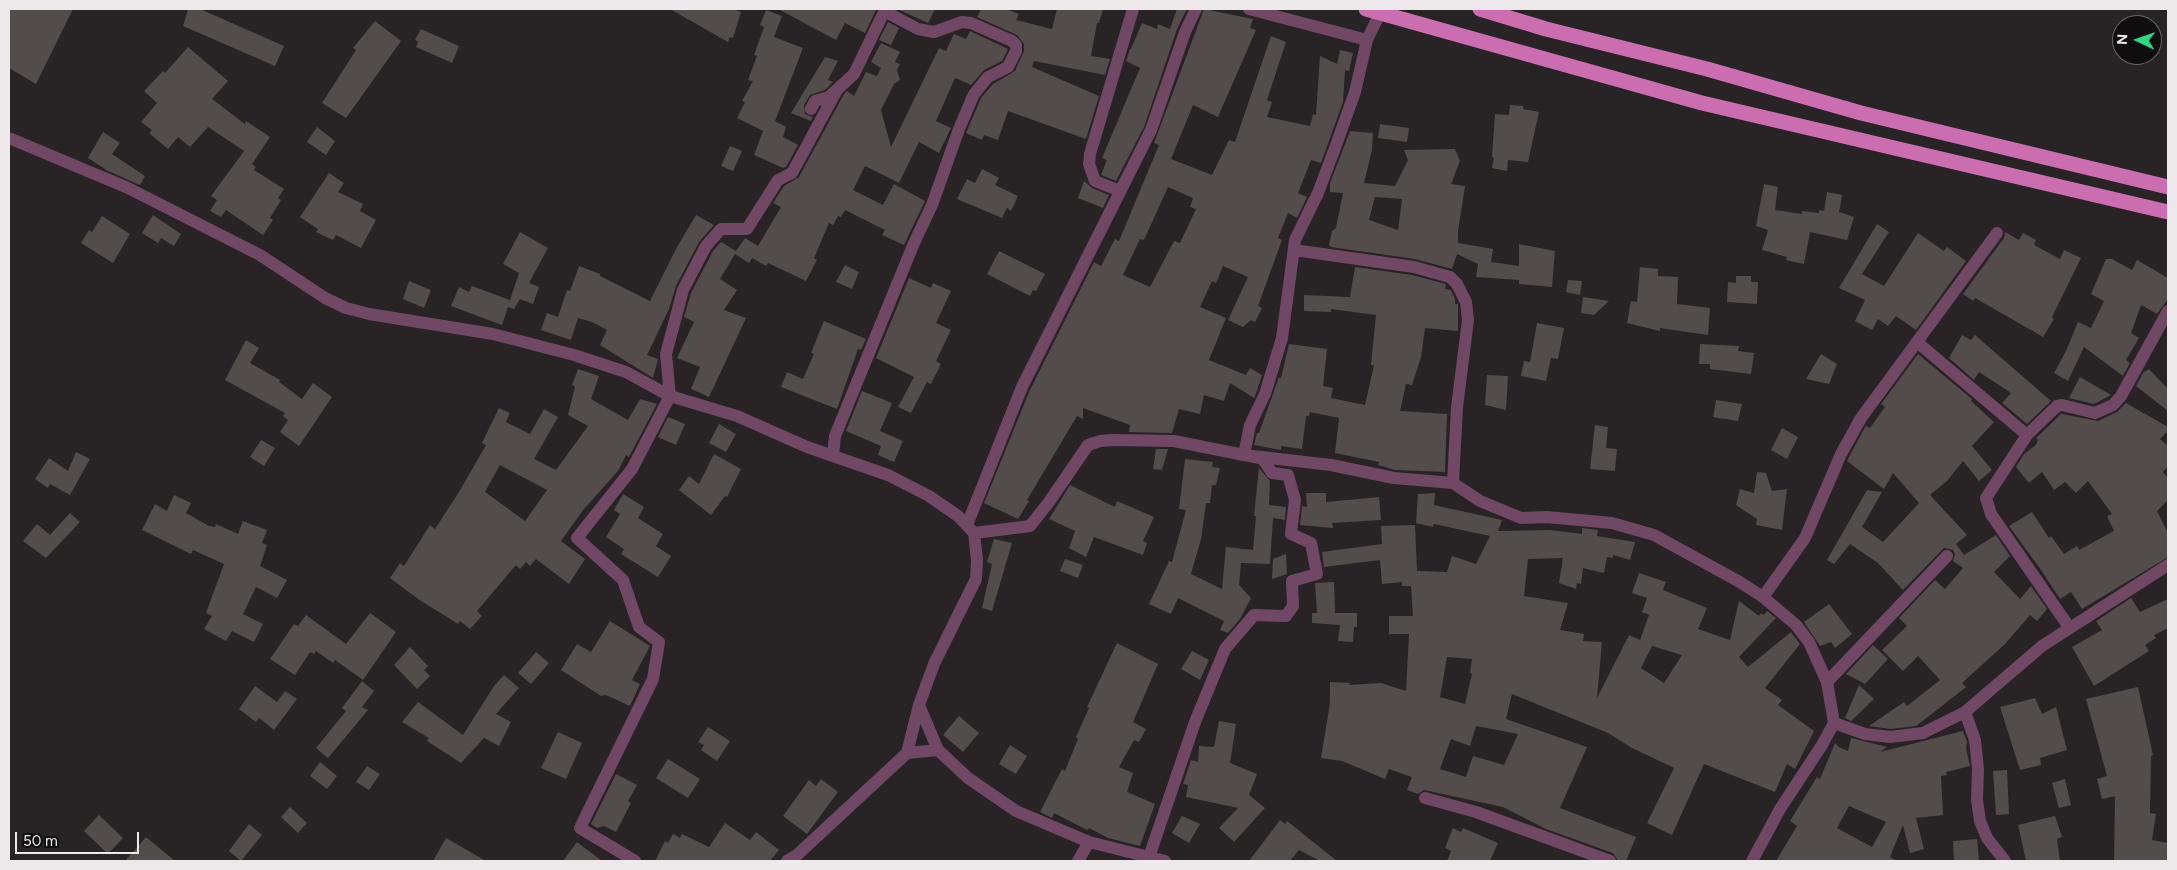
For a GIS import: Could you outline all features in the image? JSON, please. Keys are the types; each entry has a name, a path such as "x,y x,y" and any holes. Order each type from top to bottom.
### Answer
{"highway":[{"path":"1480,9 1546,29 1707,69 1861,113 2168,187"},
{"path":"1373,11 1702,103 2168,212"}],"street":[{"path":"1120,191 1095,182 1089,164 1090,154 1133,9"},
{"path":"787,861 797,855 907,753 919,705 934,664 976,579 977,560 971,529 1022,387 1151,130 1185,32 1196,9"},
{"path":"1249,9 1367,40"},
{"path":"1244,455 1250,425 1265,394 1278,353 1295,240 1318,193 1355,92 1373,11"},
{"path":"811,109 815,101 820,98 825,100 854,74 883,14 886,12 918,29 934,32 962,22 971,23 1012,41 1016,45 1016,51 1008,67 988,78 974,94 959,129 932,205 914,243 835,436 833,454"},
{"path":"635,861 580,828 653,679 659,642 639,627 623,580 577,538 632,469 670,396 666,354 683,290 706,246 722,229 747,229 778,180 792,173 837,90"},
{"path":"9,138 92,171 146,196 260,256 325,298 346,308 369,314 493,334 574,355 626,372 670,396 737,416 808,447 833,454 888,475 929,496 958,516 971,529 1030,526 1049,502 1080,454 1088,445 1100,441 1174,441 1263,459 1272,472 1288,475 1295,500 1291,534 1311,543 1317,574 1292,581 1293,606 1286,616 1254,615 1226,649 1195,722 1149,857"},
{"path":"1762,597 1805,538 1841,454 1861,418 1997,233"},
{"path":"1294,250 1414,267 1450,277 1457,284 1466,302 1468,320 1457,407 1453,483"},
{"path":"2069,627 1987,506 1986,498 2027,435 2057,406 2062,405 2095,413 2113,405 2121,396 2168,311"},
{"path":"1917,342 2027,435"},
{"path":"1244,455 1331,465 1394,478 1453,483 1480,501 1516,517 1612,523 1654,535 1762,597 1796,625 1805,636 1818,659 1827,682 1834,723 1822,745 1771,823 1752,861"},
{"path":"1827,682 1947,556"},
{"path":"1834,723 1865,734 1890,737 1923,733 1965,712 2042,646 2168,565"},
{"path":"919,705 938,750 968,778 1016,811 1089,842 1165,861"},
{"path":"1965,712 1975,740 1978,769 1977,800 1980,821 1987,838 2005,861"},
{"path":"907,753 938,750"},
{"path":"1425,798 1476,812 1610,861"},
{"path":"1078,861 1089,842"}],"building":[{"path":"9,9 73,9 36,84 9,68"},
{"path":"188,9 200,9 284,46 275,66 183,26"},
{"path":"670,9 733,9 741,12 733,38 730,37 728,42"},
{"path":"778,9 876,10 865,33 845,23 836,40"},
{"path":"897,9 935,9 928,23"},
{"path":"981,9 1006,9 1019,14 1016,20 1052,29 1057,9 1103,9 1099,23 1097,23 1091,56 1110,59 1105,75 1034,61 1032,67 1099,96 1086,139 1008,111 998,140 984,135 982,140 966,133 981,98 993,84 1015,71 1024,51 1024,44 1017,35 977,17"},
{"path":"1177,9 1187,9 1177,29 1144,127 1116,181 1101,175 1107,160 1102,158 1140,68 1126,61 1130,49 1142,23 1157,29 1158,24 1170,29"},
{"path":"1204,9 1253,19 1250,28 1256,30 1218,117 1193,105 1171,159 1212,175 1229,140 1235,142 1271,36 1286,42 1267,100 1272,102 1267,117 1310,126 1313,114 1316,115 1320,56 1337,64 1340,50 1353,53 1349,71 1345,70 1343,102 1321,163 1311,160 1298,193 1307,197 1297,218 1288,213 1278,238 1282,240 1258,306 1262,308 1255,322 1251,320 1243,327 1228,320 1248,277 1223,266 1216,283 1212,281 1200,307 1226,318 1209,360 1246,375 1250,368 1262,375 1254,398 1230,383 1224,401 1204,395 1200,414 1179,409 1172,433 1129,432 1130,425 1083,408 1083,419 1077,416 1027,500 1029,501 1018,519 984,503 1029,392 1094,262 1101,266 1115,239 1119,241 1159,145 1154,143","holes":["1168,187 1193,198 1190,207 1196,209 1180,243 1174,241 1150,287 1123,275 1140,239 1143,240 1145,238"]},
{"path":"766,10 782,16 774,37 803,48 775,121 786,127 783,137 798,145 786,167 783,168 754,155 763,131 737,118 745,102 742,101 753,81 748,80 757,56 754,55 764,27 760,25"},
{"path":"375,21 401,41 346,118 322,103 356,50 353,48"},
{"path":"888,22 899,28 891,45 879,40"},
{"path":"421,29 459,46 452,63 416,47 418,42 415,40"},
{"path":"970,31 1008,49 1002,61 984,70 971,85 955,78 936,121 951,128 939,153 919,142 899,183 865,166 853,190 883,205 894,184 925,201 904,245 882,235 885,230 845,210 841,217 838,216 833,225 829,223 814,258 817,260 806,281 768,263 766,266 752,258 749,263 735,254 720,279 737,290 724,310 746,318 709,397 691,389 700,367 677,358 694,322 684,317 691,293 713,251 721,242 736,251 745,238 758,246 781,207 773,203 784,186 799,177 844,94 847,91 854,96 866,72 877,76 881,68 871,62 881,43 900,52 895,62 900,64 897,70 900,80 894,84 881,110 891,147 939,48 946,51 954,34 966,39"},
{"path":"188,47 228,81 212,99 245,124 246,121 270,137 252,164 256,167 254,170 284,189 278,198 281,200 270,218 273,220 263,235 226,210 221,217 210,211 217,200 211,196 244,151 208,127 190,147 178,137 168,149 149,133 152,130 141,122 157,103 144,91 163,71 165,73"},
{"path":"825,57 838,61 828,80 833,82 825,90 810,95 804,105 805,114 813,117 811,121 791,113"},
{"path":"1510,105 1523,106 1523,109 1539,112 1528,162 1508,160 1507,171 1492,168 1494,158 1492,157 1495,114 1509,115"},
{"path":"1380,124 1409,128 1407,142 1378,138"},
{"path":"317,127 335,141 326,155 307,142"},
{"path":"1350,131 1373,133 1372,150 1364,183 1395,186 1408,160 1404,150 1455,149 1460,161 1451,184 1465,186 1458,243 1493,249 1491,262 1519,266 1519,244 1555,251 1552,287 1519,284 1519,280 1476,277 1478,264 1457,254 1452,269 1415,259 1331,247 1329,245 1332,231 1336,228 1343,193 1330,192 1330,183","holes":["1375,197 1402,199 1398,230 1369,220"]},
{"path":"103,132 120,143 112,154 145,176 140,185 108,171 88,158"},
{"path":"730,146 742,151 733,171 721,166"},
{"path":"982,169 999,178 995,185 1018,196 1011,211 1007,208 1002,218 957,199 967,179 975,183"},
{"path":"329,173 344,183 338,192 363,204 360,211 376,220 361,248 336,235 333,240 316,232 318,229 300,217"},
{"path":"1084,181 1092,188 1109,195 1103,208 1078,198"},
{"path":"1764,184 1778,187 1775,210 1802,214 1802,211 1819,213 1819,210 1824,211 1827,192 1842,195 1839,212 1854,217 1847,240 1810,232 1804,264 1786,260 1787,257 1762,250 1768,230 1756,226"},
{"path":"153,215 181,234 174,246 161,238 158,243 142,233"},
{"path":"696,215 714,225 699,242 676,286 669,309 647,355 658,359 653,378 600,345 607,330 592,322 578,318 571,340 541,330 547,313 558,317 567,290 570,291 579,266 600,274 600,276 650,301 677,247"},
{"path":"102,216 130,234 113,263 81,243 89,230 92,232"},
{"path":"1877,224 1889,232 1862,274 1884,286 1918,233 1944,251 1947,247 1966,261 1916,330 1896,316 1888,326 1878,319 1872,330 1855,321 1865,300 1839,288"},
{"path":"520,232 548,248 529,283 539,287 533,304 520,299 514,309 508,307 502,325 451,306 459,287 469,292 472,286 510,300 519,273 503,264"},
{"path":"2005,232 2019,240 2023,233 2036,240 2034,245 2060,259 2064,250 2081,258 2052,317 2054,319 2043,337 1975,298 1973,301 1963,294 2004,238"},
{"path":"999,251 1045,274 1036,291 1033,290 1030,296 987,274"},
{"path":"2106,259 2112,259 2132,270 2137,260 2168,278 2168,299 2157,314 2141,305 2131,333 2139,338 2126,360 2130,363 2123,376 2084,347 2068,381 2054,373 2078,322 2091,328 2104,301 2091,294"},
{"path":"845,265 859,272 852,289 836,282"},
{"path":"1355,267 1412,275 1446,284 1445,289 1451,290 1455,304 1458,304 1458,331 1425,328 1421,357 1412,385 1406,384 1400,411 1447,414 1445,472 1395,470 1378,465 1379,462 1335,453 1339,418 1310,412 1309,416 1306,416 1302,449 1281,446 1281,450 1254,445 1279,377 1281,378 1289,344 1327,349 1323,386 1333,388 1331,398 1365,405 1374,365 1371,365 1376,315 1331,309 1331,312 1304,311 1304,295 1350,297"},
{"path":"1640,267 1658,269 1658,276 1678,277 1677,304 1710,308 1708,335 1660,328 1660,331 1627,323 1631,301 1637,302"},
{"path":"1736,276 1751,276 1751,282 1758,282 1757,304 1727,302 1728,282 1736,283"},
{"path":"909,278 931,288 933,283 951,291 936,323 951,330 936,361 941,364 931,384 927,382 911,413 898,407 914,377 876,358"},
{"path":"1568,280 1582,281 1580,295 1566,292"},
{"path":"409,281 431,290 424,308 403,299"},
{"path":"1583,297 1609,301 1594,315 1581,313"},
{"path":"824,321 866,339 861,350 858,349 837,409 781,387 787,372 803,379 814,354 811,353"},
{"path":"1537,323 1564,328 1558,359 1551,358 1546,381 1521,376 1524,361 1530,362"},
{"path":"1962,335 1971,340 1975,335 2051,401 2027,424 2002,403 2011,393 1979,372 1974,380 1949,358"},
{"path":"246,340 259,348 250,363 280,380 279,382 302,399 313,383 332,397 299,446 280,432 288,420 283,416 285,413 225,380"},
{"path":"1700,344 1739,346 1738,351 1754,353 1751,374 1710,369 1710,364 1699,364"},
{"path":"1821,354 1837,364 1829,384 1806,379"},
{"path":"1918,354 1972,399 1971,401 1994,422 1972,446 1992,470 1979,481 1963,461 1947,481 1930,495 1967,535 1956,544 1964,555 1996,535 2010,556 1994,572 2020,599 2031,586 2047,609 2037,621 2030,615 2005,644 1962,683 1966,687 1916,726 1890,729 1869,726 1904,702 1907,706 1940,680 1918,656 1903,671 1882,650 1907,626 1899,618 1935,580 1945,589 1963,568 1953,561 1955,554 1953,550 1944,548 1903,590 1878,563 1850,544 1834,564 1827,560 1867,490 1882,492 1862,527 1883,542 1919,503 1893,473 1884,489 1847,461 1865,427 1870,428 1885,407 1881,404"},
{"path":"578,369 599,376 591,399 628,420 640,399 657,404 629,457 626,455 618,471 584,509 561,541 585,559 569,584 536,559 530,566 526,562 520,569 516,565 477,611 482,616 470,629 460,621 458,624 418,599 390,578 400,563 404,566 430,525 435,529 459,492 486,445 482,443 499,408 510,413 506,422 530,434 544,409 558,417 534,459 556,470 588,426 568,415 575,387 572,385","holes":["500,465 547,490 525,521 485,492"]},
{"path":"2149,369 2168,389 2168,411 2136,386 2143,373"},
{"path":"1487,375 1508,376 1506,410 1485,405"},
{"path":"2080,377 2111,395 2094,404 2069,398"},
{"path":"862,391 892,403 880,431 903,441 894,462 878,455 881,446 846,431"},
{"path":"1716,400 1742,404 1738,421 1713,417"},
{"path":"2126,403 2168,427 2168,431 2160,439 2168,446 2168,466 2163,472 2168,478 2168,500 2157,511 2168,533 2168,557 2082,609 2071,592 2060,599 2009,526 2032,512 2049,538 2051,536 2064,554 2077,546 2079,550 2114,531 2107,516 2112,514 2088,481 2076,493 2065,482 2054,490 2042,472 2029,483 2016,467 2024,454 2036,445 2038,440 2036,438 2061,414 2098,421 2117,412"},
{"path":"668,417 685,424 676,445 658,437"},
{"path":"719,424 736,434 726,452 709,443"},
{"path":"1595,425 1608,427 1606,448 1617,449 1615,471 1590,469"},
{"path":"1782,428 1798,437 1787,459 1771,450"},
{"path":"261,440 275,448 264,466 250,457"},
{"path":"1156,449 1168,449 1162,470 1153,469"},
{"path":"76,452 90,459 70,495 50,484 48,488 35,479 49,458 68,471"},
{"path":"714,454 741,469 727,497 725,496 711,515 679,490 689,476 699,484"},
{"path":"1185,459 1213,462 1212,467 1220,468 1216,485 1212,485 1210,503 1206,503 1201,539 1191,574 1222,589 1226,547 1253,550 1259,468 1270,481 1269,505 1286,507 1285,520 1273,518 1270,564 1241,563 1239,585 1251,598 1240,619 1228,633 1220,630 1224,621 1178,598 1171,614 1149,604 1169,561 1172,562 1186,510 1179,509"},
{"path":"1757,472 1766,473 1772,491 1787,489 1782,530 1756,525 1757,519 1736,505 1740,489 1754,493"},
{"path":"1070,485 1115,507 1117,501 1154,517 1143,541 1147,543 1143,555 1094,537 1086,557 1069,548 1075,531 1049,519"},
{"path":"1306,493 1326,493 1326,502 1379,497 1381,520 1332,523 1333,528 1300,525 1302,506 1307,507"},
{"path":"1435,493 1434,505 1502,520 1498,531 1550,530 1582,534 1582,528 1598,530 1597,536 1635,542 1630,560 1613,555 1613,558 1607,557 1604,573 1583,568 1581,584 1577,583 1576,589 1559,583 1563,558 1528,559 1524,596 1568,603 1560,630 1584,634 1583,641 1602,642 1597,698 1629,635 1640,640 1649,615 1642,612 1647,598 1632,593 1639,573 1666,582 1663,590 1707,608 1698,629 1730,640 1739,601 1759,616 1761,613 1764,615 1767,611 1776,618 1739,657 1748,667 1791,632 1800,644 1765,688 1782,700 1778,705 1814,731 1795,769 1787,764 1775,792 1704,764 1672,835 1647,823 1674,768 1632,748 1608,733 1512,694 1506,719 1587,747 1560,808 1636,837 1626,861 1618,861 1613,853 1546,829 1503,807 1424,790 1418,794 1407,790 1412,777 1389,769 1385,779 1342,761 1321,758 1330,703 1330,682 1350,683 1349,685 1381,683 1406,691 1409,634 1389,634 1389,616 1413,616 1411,586 1402,586 1402,582 1382,584 1380,560 1324,567 1322,552 1382,544 1381,526 1415,525 1417,571 1447,572 1452,556 1476,564 1490,536 1434,524 1433,527 1416,523 1418,494","holes":["1652,646 1682,655 1664,683 1641,668","1447,657 1472,659 1470,673 1472,674 1465,704 1440,697","1476,726 1518,734 1504,765 1473,756 1466,777 1440,769 1451,739 1470,746"]},
{"path":"623,494 644,507 638,518 663,534 656,546 671,556 658,577 621,554 624,549 606,537 620,514 614,510"},
{"path":"174,495 191,503 186,513 209,526 215,527 216,524 238,534 243,521 267,530 262,543 267,545 260,566 287,580 277,598 256,587 243,614 263,624 254,642 232,631 226,641 204,629 212,616 206,613 224,564 193,550 191,554 142,530 155,504 167,511"},
{"path":"70,513 80,522 46,558 23,541 37,524 50,535"},
{"path":"994,539 1012,543 992,611 982,608 992,564 987,562"},
{"path":"1286,554 1287,574 1272,579 1273,559"},
{"path":"1065,559 1083,565 1078,578 1060,571"},
{"path":"1334,582 1335,613 1357,613 1357,627 1354,627 1353,642 1338,641 1340,625 1312,623 1312,613 1317,613 1315,583"},
{"path":"2131,598 2140,612 2168,599 2168,628 2154,635 2156,638 2145,645 2149,651 2094,686 2072,647 2102,630 2096,621"},
{"path":"1829,604 1852,634 1835,648 1831,642 1820,646 1804,622"},
{"path":"370,613 396,632 363,680 335,660 333,663 316,651 314,654 310,652 295,675 270,659 294,624 298,626 306,615 346,644"},
{"path":"610,621 650,646 632,680 640,684 630,706 606,695 601,696 561,670 577,644 591,652"},
{"path":"1117,643 1158,664 1133,722 1146,729 1139,742 1134,740 1119,767 1133,773 1127,792 1155,804 1140,846 1108,838 1089,828 1087,830 1054,813 1052,818 1040,812 1062,769 1065,771 1078,739 1076,737 1089,708 1087,707"},
{"path":"1873,645 1888,659 1865,684 1846,674"},
{"path":"410,647 428,666 424,670 430,676 417,689 394,665"},
{"path":"1192,651 1209,660 1200,680 1181,669"},
{"path":"536,652 549,663 531,684 518,673"},
{"path":"504,675 519,688 496,714 511,722 499,746 484,738 461,763 427,741 429,738 402,722 418,702 463,735 494,686"},
{"path":"362,681 374,691 362,707 368,710 328,758 316,748 346,711 342,708"},
{"path":"1859,685 1874,699 1851,721 1845,718"},
{"path":"255,686 277,702 285,691 297,699 274,730 259,718 256,722 239,709"},
{"path":"2138,687 2153,755 2151,756 2150,813 2156,814 2152,840 2168,843 2168,861 2114,861 2115,796 2102,799 2097,779 2107,776 2086,699"},
{"path":"2035,698 2042,714 2056,707 2067,750 2040,758 2041,765 2020,770 2000,707"},
{"path":"959,716 979,733 963,752 943,735"},
{"path":"1219,721 1236,724 1230,763 1257,774 1249,795 1265,808 1234,842 1219,828 1238,808 1186,797 1188,785 1183,784 1191,760 1198,762 1199,746 1214,747"},
{"path":"708,727 730,741 717,761 701,750 704,745 698,742"},
{"path":"1963,731 1967,742 1966,748 1970,766 1946,772 1947,775 1941,776 1943,815 1916,818 1924,849 1910,853 1903,825 1890,857 1897,861 1776,861 1797,826 1790,821 1817,777 1820,779 1835,743 1848,751 1851,738 1887,747 1880,752","holes":["1849,806 1886,822 1872,847 1837,828"]},
{"path":"558,732 582,743 566,779 541,768"},
{"path":"1010,745 1027,756 1016,774 999,764"},
{"path":"668,759 700,779 688,798 656,778"},
{"path":"320,762 337,776 327,789 310,776"},
{"path":"367,766 380,774 369,790 356,782"},
{"path":"2007,770 2009,814 1996,815 1993,771"},
{"path":"616,774 637,785 628,801 631,803 616,832 604,826 597,828 591,824"},
{"path":"821,779 838,792 807,834 783,816 809,780 816,786"},
{"path":"2065,779 2071,805 2059,808 2052,783"},
{"path":"290,807 307,823 298,833 281,817"},
{"path":"99,815 123,838 108,854 84,831"},
{"path":"1182,816 1200,824 1189,843 1172,833"},
{"path":"2055,816 2062,837 2057,839 2060,861 2026,861 2018,825"},
{"path":"1280,820 1285,824 1287,821 1337,861 1320,861 1299,850 1290,861 1249,861"},
{"path":"725,823 750,840 756,832 779,850 770,861 655,861 665,841 668,843 673,834 680,838 682,834 709,847"},
{"path":"249,824 262,835 241,861 229,851"},
{"path":"1453,828 1461,832 1463,828 1498,843 1490,861 1447,861 1451,851 1445,848"},
{"path":"146,837 175,861 125,861"},
{"path":"446,838 486,861 433,861"},
{"path":"1977,839 1979,861 1954,861 1953,841"},
{"path":"577,842 602,861 563,861"}]}
